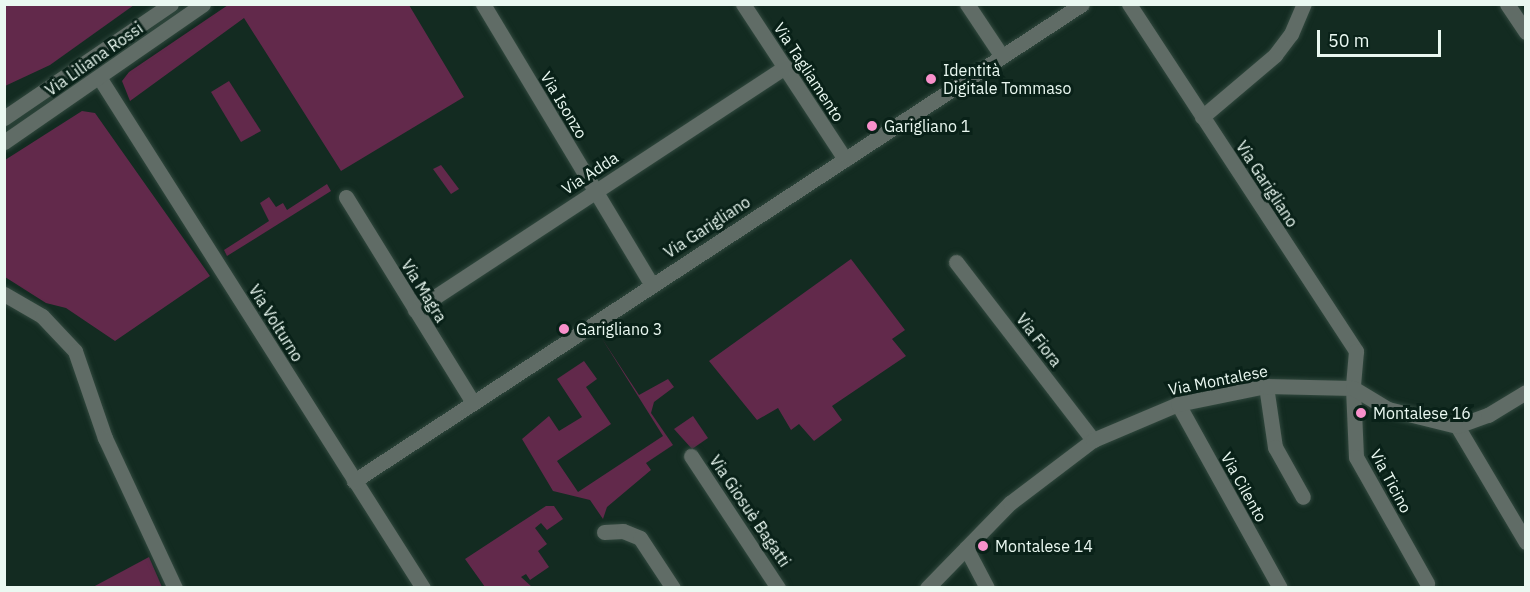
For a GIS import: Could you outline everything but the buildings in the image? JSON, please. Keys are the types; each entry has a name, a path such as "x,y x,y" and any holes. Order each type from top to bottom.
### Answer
{"street":[{"name":"Via Liliana Rossi","path":"4,118 171,4"},
{"name":"Via Liliana Rossi","path":"4,142 203,4"},
{"name":"Via Isonzo","path":"483,4 652,285"},
{"path":"967,4 1001,55"},
{"name":"Via Garigliano","path":"354,481 1082,4"},
{"name":"Via Garigliano","path":"1129,4 1356,351 1353,388"},
{"path":"1202,117 1275,55 1292,34 1304,4"},
{"path":"1507,4 1526,32"},
{"name":"Via Tagliamento","path":"746,5 784,68 845,159"},
{"name":"Via Adda","path":"414,310 784,68"},
{"name":"Via Volturno","path":"99,77 423,588"},
{"path":"4,109 35,98"},
{"name":"Via Magra","path":"346,197 473,403"},
{"name":"Via Fiora","path":"956,262 1093,440"},
{"path":"4,294 42,316 75,351 105,438 175,588"},
{"path":"1266,386 1275,447 1303,496"},
{"name":"Via Montalese","path":"927,588 1010,503 1093,440 1178,404 1266,386 1353,388 1388,409 1457,426"},
{"name":"Via Ticino","path":"1353,388 1356,457 1427,582"},
{"path":"1526,392 1488,416 1457,426 1526,542"},
{"name":"Via Cilento","path":"1178,404 1280,588"},
{"name":"Via Giosuè Bagatti","path":"691,456 778,588"},
{"path":"604,532 623,531 640,538 673,588"},
{"path":"966,548 987,588"}],"shaded area":[{"path":"4,5 134,5 50,65 5,86"},
{"path":"228,5 409,5 464,97 341,171 244,18 130,101 122,81 129,72"},
{"path":"229,81 261,131 241,142 211,92"},
{"path":"82,111 95,113 210,276 115,341 66,308 46,303 5,277 5,160"},
{"path":"441,165 459,189 451,194 433,169"},
{"path":"327,184 331,191 227,256 224,250 269,221 260,203 269,197 276,207 283,203 287,210"},
{"path":"851,259 905,330 892,339 906,356 832,406 842,420 814,441 799,424 791,430 778,408 757,420 709,361"},
{"path":"601,337 639,395 668,379 674,387 654,402 651,413 673,445 646,463 651,470 607,507 603,519 590,500 553,491 522,439 549,416 559,431 582,417 557,379 584,361 597,379 586,387 611,424 557,461 578,492 663,436"},
{"path":"693,416 708,438 692,449 674,429"},
{"path":"546,506 554,506 563,519 547,530 541,523 535,528 547,544 538,551 549,567 530,580 526,574 521,577 532,587 485,587 465,559"},
{"path":"149,557 162,587 93,587"}],"place":[{"name":"Identità Digitale Tommaso","path":"931,79"},
{"name":"Garigliano 1","path":"872,126"},
{"name":"Garigliano 3","path":"564,329"},
{"name":"Montalese 16","path":"1361,413"},
{"name":"Montalese 14","path":"983,546"}]}
